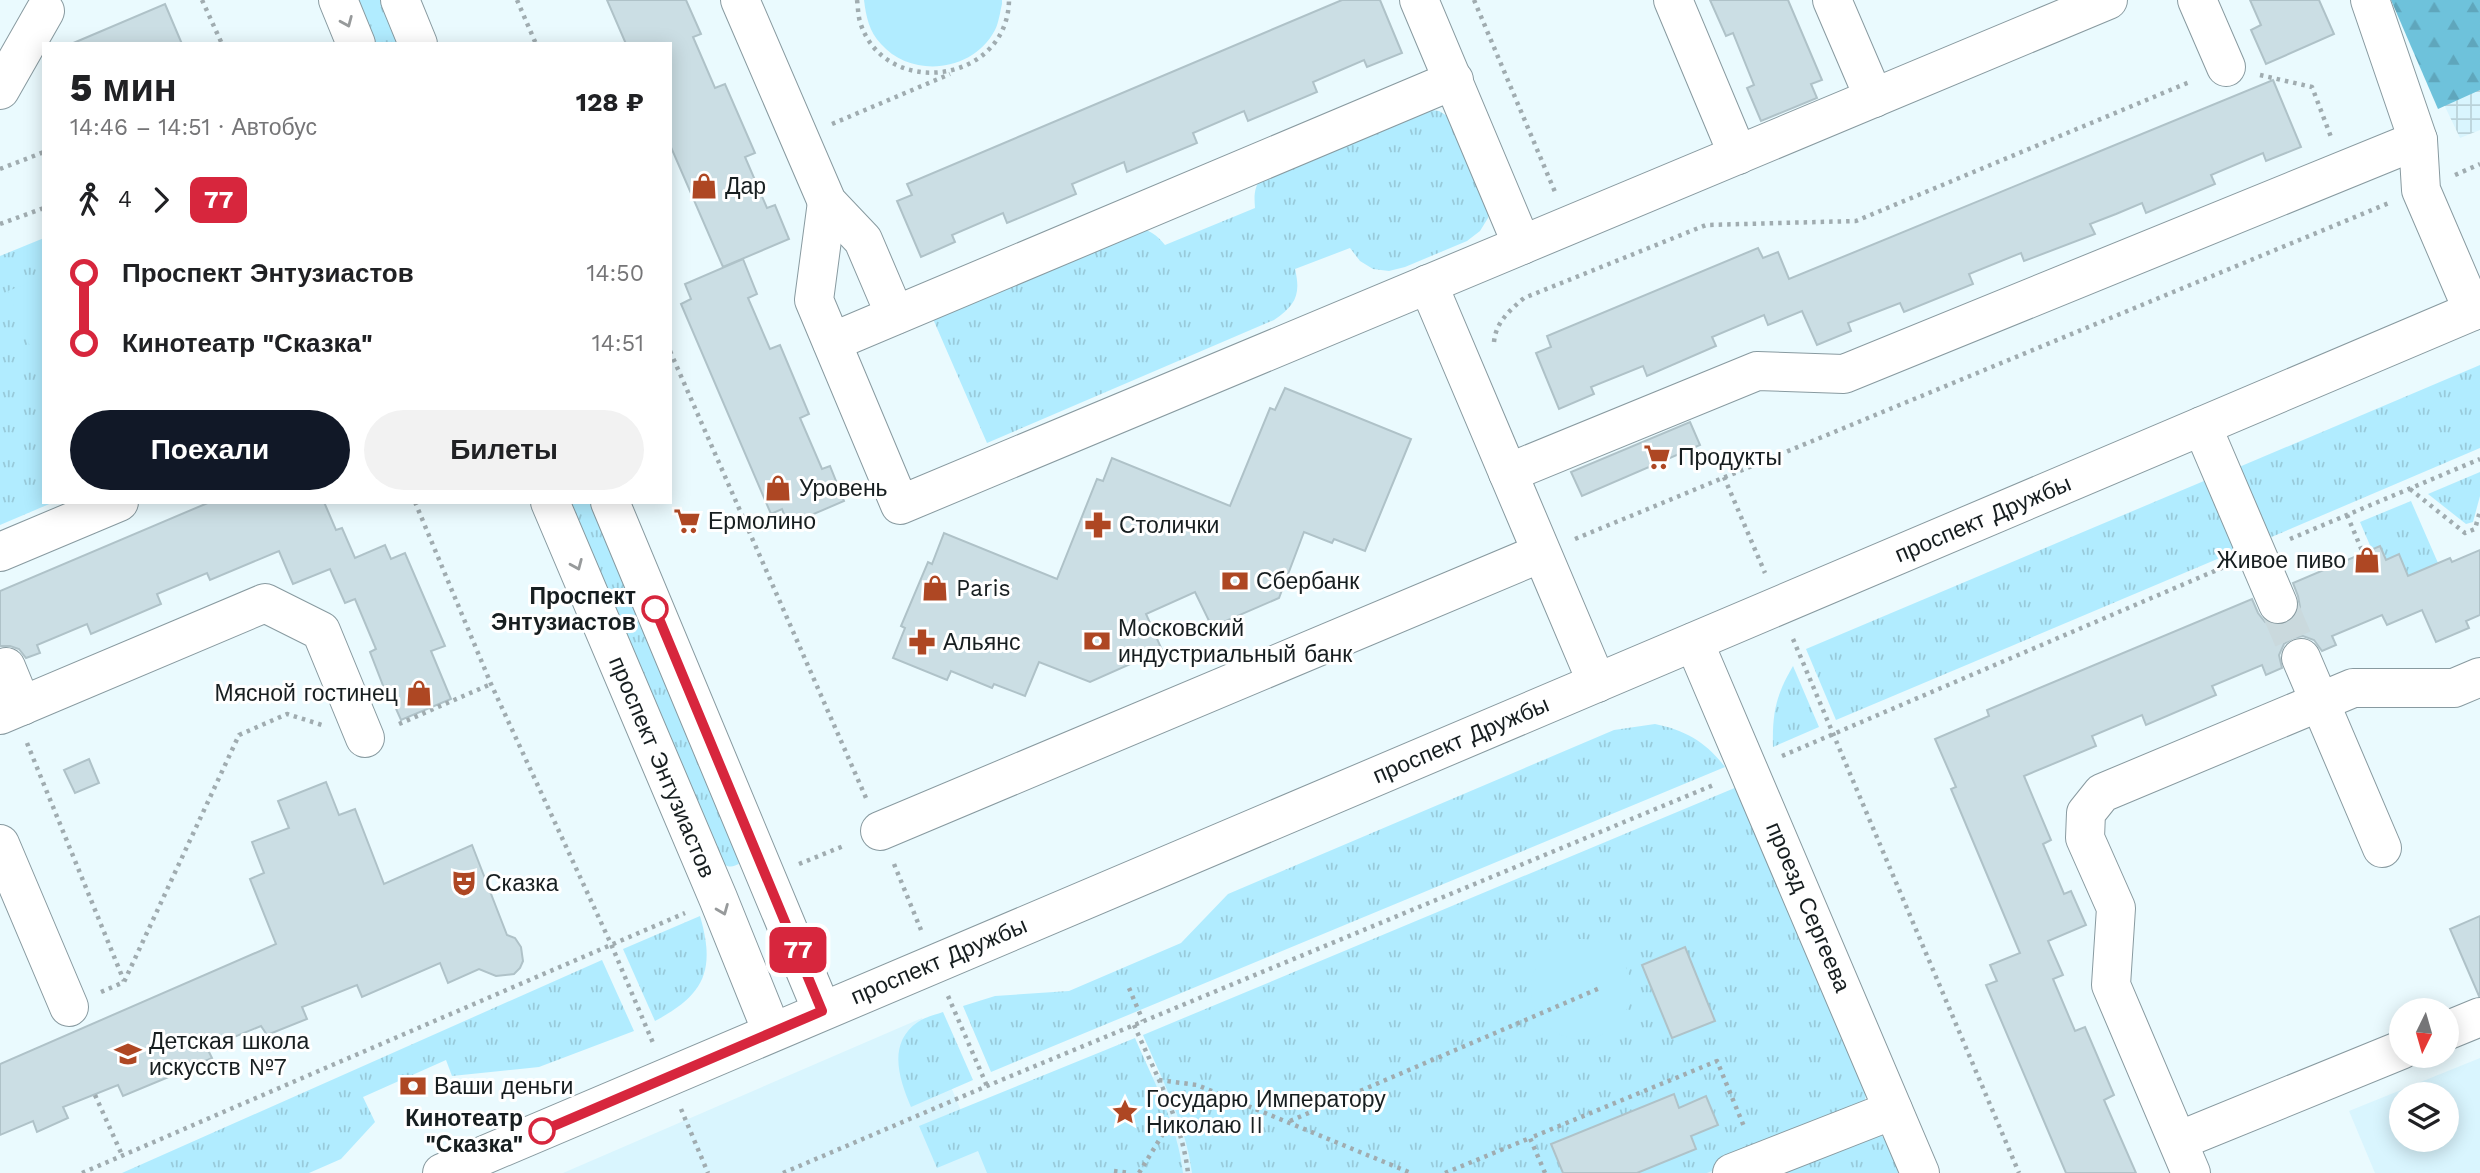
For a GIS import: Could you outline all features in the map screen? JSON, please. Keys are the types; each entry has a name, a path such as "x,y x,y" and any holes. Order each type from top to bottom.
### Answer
{"main road":[{"path":"338,0 355,42"},
{"path":"400,0 417,42"},
{"path":"740,0 827,202 863,240 895,315"},
{"path":"1419,0 1522,245"},
{"path":"1673,0 1738,155"},
{"path":"1832,0 1874,98"},
{"path":"827,202 814,300 900,505 2108,0"},
{"path":"2197,0 2226,67"},
{"path":"2370,0 2418,140 2421,190 2476,310"},
{"path":"0,90 51,4"},
{"path":"832,342 1454,80"},
{"path":"1507,473 1757,371 1844,374 2418,140"},
{"path":"1428,284 1597,683"},
{"name":"проспект Дружбы","path":"442,1173 2476,310"},
{"path":"2202,426 2278,604"},
{"path":"0,552 114,504"},
{"name":"проспект Энтузиастов","path":"551,504 719,898 772,1032"},
{"path":"611,504 822,1011"},
{"path":"880,831 1541,553"},
{"path":"5,667 12,710 265,603 321,631 365,738"},
{"name":"проезд Сергеева","path":"1694,642 1920,1173"},
{"path":"2301,658 2382,848"},
{"path":"2389,1056 2185,1157 2111,985 2116,908 2085,838 2086,813 2102,793 2353,688 2454,688 2480,677"},
{"path":"0,844 69,1007"},
{"path":"2459,1026 2480,1017"},
{"path":"1745,1167 1893,1110"}],"path":[{"path":"202,0 221,42"},
{"path":"517,0 535,42"},
{"path":"857,0 860,22 875,48 899,66 927,75 957,71"},
{"path":"800,138 957,71 983,56 1002,33 1009,0"},
{"path":"1474,0 1569,225"},
{"path":"1493,352 1495,333 1504,315 1524,299 1706,225 1856,221 2226,67 2312,87 2345,170"},
{"path":"0,169 42,153"},
{"path":"1541,553 2480,164"},
{"path":"0,224 42,209"},
{"path":"672,356 880,831 987,1086"},
{"path":"783,1173 1833,734 2480,459"},
{"path":"1724,477 2019,1173"},
{"path":"2410,489 2465,533 2475,529 2480,512"},
{"path":"416,504 491,684 611,944"},
{"path":"2347,515 2363,553"},
{"path":"69,1007 124,982 239,735 287,714 365,738 491,684"},
{"path":"12,710 124,982"},
{"path":"768,877 880,831"},
{"path":"82,1173 719,898"},
{"path":"1129,988 1143,1021"},
{"path":"1290,1121 1600,988"},
{"path":"1134,1025 1174,1116 1188,1173"},
{"path":"1445,1173 1717,1061 1745,1167"},
{"path":"1159,1080 1197,1085 1411,1173"},
{"path":"95,1095 122,1155"},
{"path":"1139,1173 1174,1116"},
{"path":"1530,1138 1545,1173"},
{"path":"1114,1171 1130,1173"}],"shaded area":[{"path":"2394,0 2480,0 2480,130 2460,138"},
{"path":"1671,858 1796,1173 563,1173 922,1018 978,1151"},
{"path":"2480,1058 2480,1173 2375,1173 2349,1111 2389,1095 2389,1152 2459,1152 2459,1082 2421,1082"}],"green space":[{"path":"357,0 381,0 398,42 374,42"},
{"path":"864,0 1002,0 1002,4 995,30 985,44 972,55 941,66 925,66 894,55 881,44 871,29"},
{"path":"2391,0 2480,0 2480,90 2438,109"},
{"path":"1423,109 1439,111 1452,119 1490,202 1488,218 1480,231 1467,241 1389,271 1373,269 1360,261 1350,248 1295,269 1295,298 1274,320 987,443 930,312 1137,228 1153,233 1165,245 1255,208 1255,192 1262,176"},
{"path":"42,239 42,504 49,504 0,525 0,256"},
{"path":"42,278 42,377 8,291"},
{"path":"2480,365 2480,448 2262,541 2232,470"},
{"path":"2480,472 2480,496 2473,522 2466,524 2428,494"},
{"path":"2211,478 2241,549 1836,720 1806,649"},
{"path":"2411,501 2438,563 2421,571 2413,589 2398,554 2386,560 2372,550 2360,522"},
{"path":"571,504 595,504 740,863 730,866 724,864"},
{"path":"1793,666 1819,727 1773,747 1776,705"},
{"path":"1655,724 1694,738 1725,767 991,1072 963,1006 995,996 1069,991 1181,943 1228,894 1614,730"},
{"path":"1737,787 1866,1095 1864,1104 1707,1173 1192,1173 1179,1120 1143,1035"},
{"path":"700,916 707,952 702,979 685,1001 655,1021 623,949"},
{"path":"1581,939 1609,947 1623,961 1631,989 1623,1017 1609,1031 1581,1039 1553,1031 1539,1017 1531,989 1539,961 1553,947"},
{"path":"602,960 634,1031 539,1067 452,1076 446,1060 363,1097 375,1122 341,1159 309,1173 122,1173"},
{"path":"943,1012 973,1080 911,1107 898,1062 902,1040 918,1022"},
{"path":"1135,1038 1171,1121 1183,1173 987,1173 978,1151 937,1168 919,1126"},
{"path":"1881,1135 1893,1153 1898,1173 1762,1173"}],"building":[{"path":"607,0 686,0 701,34 693,37 715,88 725,84 755,153 745,157 767,208 775,205 789,239 723,267 672,150 672,42 625,42"},
{"path":"1342,0 1380,0 1402,53 1367,67 1364,60 1313,82 1317,92 1248,121 1244,111 1193,133 1197,143 1127,172 1124,162 1072,184 1076,194 1007,223 1003,213 952,235 955,242 921,257 897,201 912,195 907,184"},
{"path":"1710,0 1788,0 1822,80 1811,84 1817,98 1761,121 1747,88 1754,85 1733,33 1726,36"},
{"path":"2250,0 2319,0 2334,34 2266,64 2251,30 2261,25"},
{"path":"165,4 181,42 76,42"},
{"path":"2273,80 2301,147 2266,161 2263,153 2211,175 2215,184 2146,213 2142,203 2090,224 2095,234 2024,261 2021,253 1969,274 1973,284 1904,312 1900,303 1848,323 1851,331 1817,345 1802,311 1768,325 1764,315 1712,337 1716,346 1647,376 1643,366 1591,387 1594,394 1559,409 1536,353 1551,347 1547,336 1758,248 1763,258 1778,252 1789,279"},
{"path":"743,259 757,294 748,298 770,349 780,345 809,414 800,418 822,469 830,466 844,501 788,525 782,509 771,514 681,304 691,299 685,284"},
{"path":"1285,388 1411,439 1365,551 1334,539 1332,543 1304,532 1279,598 1212,627 1195,592 1146,614 1162,650 1090,682 1039,662 1025,696 994,684 992,688 951,671 947,680 893,658 905,628 901,626 928,562 932,564 944,533 1057,579 1097,479 1103,481 1112,458 1230,506 1270,408 1275,410"},
{"path":"1690,422 1700,445 1582,496 1571,472"},
{"path":"205,504 325,504 336,530 342,528 355,558 385,545 391,559 405,553 445,646 431,651 451,699 401,720 386,686 384,688 370,652 376,649 355,599 345,603 330,569 293,584 279,551 210,580 207,573 157,594 161,604 91,634 87,624 37,645 40,653 26,658 19,649 0,646 0,591"},
{"path":"2380,546 2386,560 2399,554 2408,576 2450,558 2452,562 2480,550 2480,615 2466,621 2469,628 2436,642 2422,610 2387,625 2382,615 2332,636 2336,645 2322,651 2314,640 2303,636 2293,638 2284,644 2279,655 2282,668 2266,675 2262,665 2212,686 2216,695 2146,725 2142,715 2092,736 2096,746 2024,776 2051,840 2043,844 2064,894 2071,891 2086,925 2048,941 2063,975 2053,979 2075,1031 2085,1027 2114,1095 2104,1100 2136,1173 2066,1173 1986,985 1997,981 1990,965 2020,953 1951,789 1956,787 1935,739 1989,716 1987,710 2252,599 2265,622 2276,626 2287,624 2296,617 2300,607 2293,583"},
{"path":"89,759 99,783 75,793 64,770"},
{"path":"326,782 339,815 355,809 384,884 472,845 507,935 515,938 521,947 523,961 520,968 514,974 496,976 479,969 448,983 440,963 362,997 357,985 302,1007 307,1019 267,1035 261,1026 207,1048 212,1058 123,1096 118,1085 63,1107 68,1118 37,1132 33,1121 0,1135 0,1064 276,944 250,879 264,873 252,842 289,828 278,801"},
{"path":"2480,916 2480,996 2479,996 2450,929"},
{"path":"1685,947 1715,1021 1672,1038 1642,965"},
{"path":"1674,1094 1679,1108 1706,1096 1718,1125 1691,1136 1696,1149 1637,1173 1563,1173 1551,1144"}],"tunnel":[{"path":"2278,604 2301,658"}],"bus line":[{"name":"77","path":"542,1131 822,1011 655,609"}],"place":[{"name":"Дар","path":"704,186"},
{"name":"Продукты","path":"1657,457"},
{"name":"Уровень","path":"778,488"},
{"name":"Ермолино","path":"687,521"},
{"name":"Столички","path":"1098,525"},
{"name":"Живое пиво","path":"2367,560"},
{"name":"Сбербанк","path":"1235,581"},
{"name":"Paris","path":"935,588"},
{"name":"Проспект Энтузиастов","path":"655,609"},
{"name":"Московский индустриальный банк","path":"1097,641"},
{"name":"Альянс","path":"922,642"},
{"name":"Мясной гостинец","path":"419,693"},
{"name":"Сказка","path":"464,883"},
{"name":"Детская школа искусств №7","path":"128,1054"},
{"name":"Ваши деньги","path":"413,1086"},
{"name":"Государю Императору Николаю II","path":"1125,1112"},
{"name":"Кинотеатр \"Сказка\"","path":"542,1131"}]}
